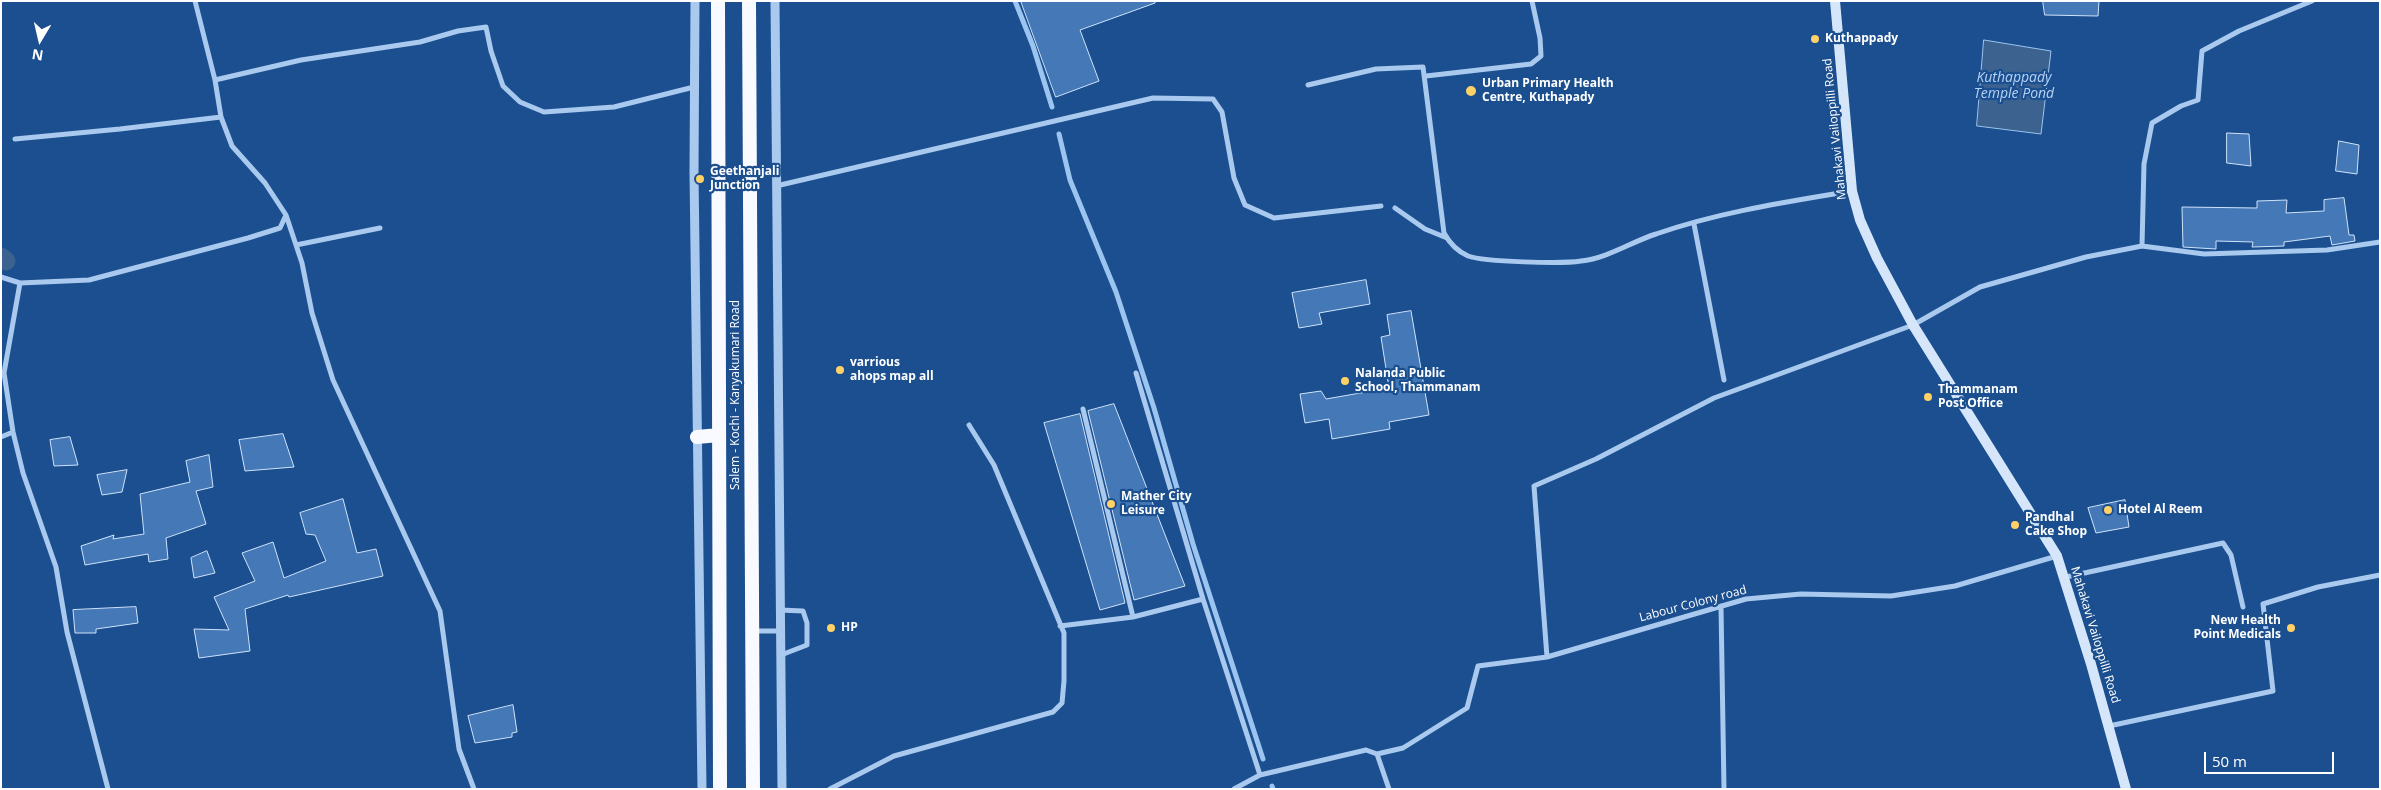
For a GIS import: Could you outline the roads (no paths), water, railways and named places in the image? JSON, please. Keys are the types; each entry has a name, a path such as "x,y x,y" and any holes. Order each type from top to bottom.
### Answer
{"highway":[{"name":"Salem - Kochi - Kanyakumari Road","path":"718,1 720,789"},
{"name":"Salem - Kochi - Kanyakumari Road","path":"749,1 753,789"},
{"path":"697,437 719,435"}],"main road":[{"name":"Mahakavi Vailoppilli Road","path":"1835,1 1852,191 1860,220 1877,258 1914,324 2057,556 2066,577 2126,789"}],"street":[{"path":"195,1 215,80 221,116 232,146 264,183 286,215 302,263 312,313 334,380 440,611 459,749 474,789"},
{"path":"695,1 697,437 702,789"},
{"path":"776,1 782,789"},
{"path":"1426,76 1532,64 1541,56 1540,38 1532,1"},
{"path":"2142,246 2144,164 2152,123 2181,106 2198,100 2202,51 2239,31 2312,1"},
{"path":"215,80 301,60 420,42 458,31 486,27 491,51 503,86 520,102 544,112 614,107 694,87"},
{"path":"1308,85 1376,69 1423,67 1426,76 1444,233 1452,246 1469,256 1493,260 1569,262 1604,256 1656,234 1763,206 1852,191"},
{"path":"776,186 1153,98 1213,99 1222,112 1234,178 1245,205 1274,218 1381,206"},
{"path":"15,139 120,130 221,116"},
{"path":"1395,208 1425,229 1447,238"},
{"path":"1,277 20,283 89,280 280,228 286,215"},
{"path":"1694,224 1724,380"},
{"path":"296,245 380,228"},
{"path":"1546,657 1534,486 1596,459 1714,398 1914,324 1980,287 2086,257 2142,246 2204,254 2327,250 2380,242"},
{"path":"20,283 4,373 13,432 23,473 56,567 67,632 108,789"},
{"path":"1136,373 1203,599 1260,775"},
{"path":"1083,409 1133,617"},
{"path":"830,789 894,756 1053,712 1062,703 1064,633 1021,525 994,465 969,425"},
{"path":"1,437 13,432"},
{"path":"2066,577 2223,543 2231,555 2242,607"},
{"name":"Labour Colony road","path":"1377,754 1403,748 1467,708 1478,666 1546,657 1746,599 1801,594 1891,596 1955,586 2057,556"},
{"path":"2109,726 2273,691 2263,604 2318,587 2380,575"},
{"path":"1060,626 1133,617 1203,599"},
{"path":"1721,606 1724,789"},
{"path":"780,610 803,611 807,623 807,645 780,655"},
{"path":"753,631 780,631"},
{"path":"1234,789 1260,775 1366,750 1377,754 1389,789"}],"water":[{"name":"Kuthappady Temple Pond","path":"1984,40 2051,51 2041,134 1977,126"}],"waterway":[{"path":"1015,1 1033,46 1052,107"},
{"path":"1059,134 1070,180 1116,292 1154,408 1193,544 1263,759"},
{"path":"1,257 6,261"}],"place":[{"name":"Kuthappady","path":"1815,39"},
{"name":"Urban Primary Health Centre, Kuthapady","path":"1471,91"},
{"name":"Geethanjali Junction","path":"700,179"},
{"name":"varrious ahops map all","path":"840,370"},
{"name":"Nalanda Public School, Thammanam","path":"1345,381"},
{"name":"Thammanam Post Office","path":"1928,397"},
{"name":"Mather City Leisure","path":"1111,504"},
{"name":"Hotel Al Reem","path":"2108,510"},
{"name":"Pandhal Cake Shop","path":"2015,525"},
{"name":"HP","path":"831,628"},
{"name":"New Health Point Medicals","path":"2291,628"}]}
